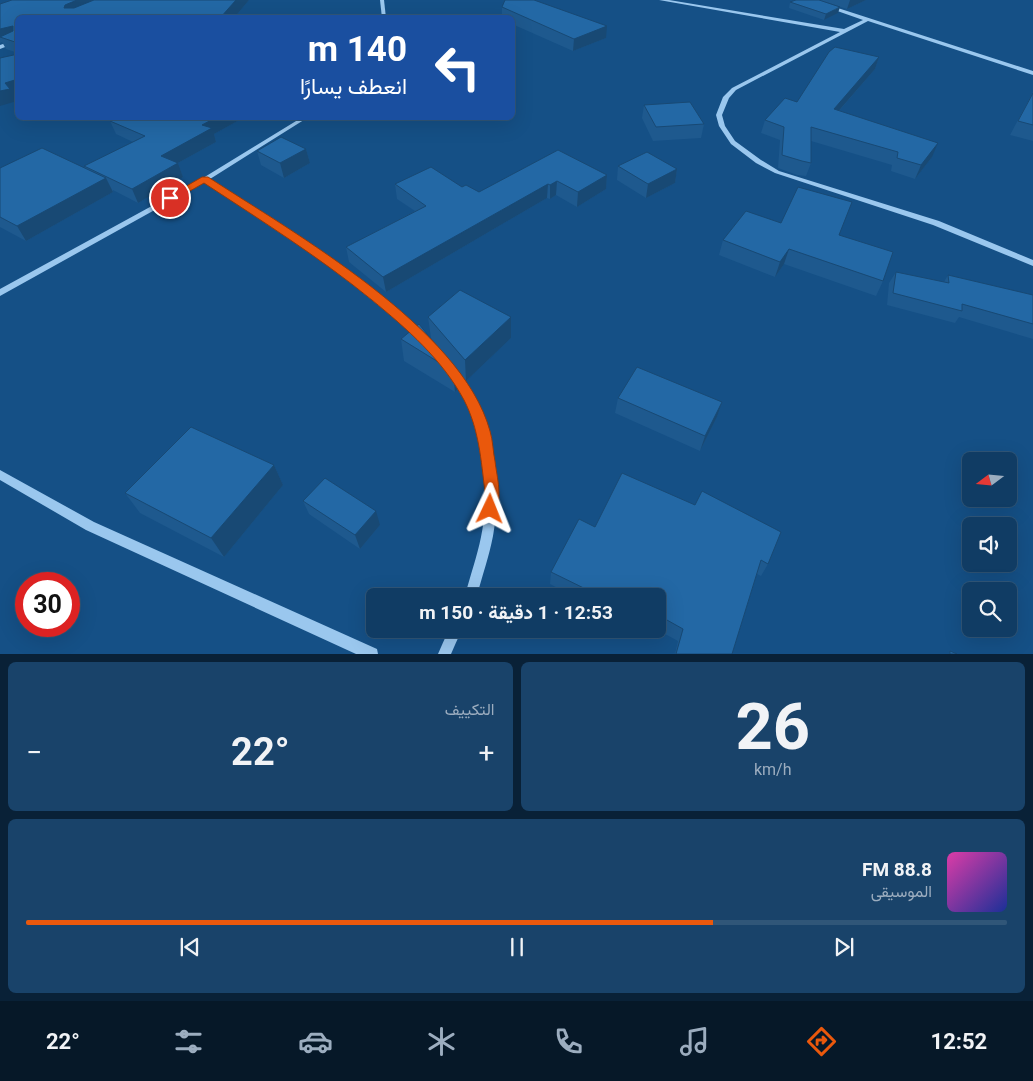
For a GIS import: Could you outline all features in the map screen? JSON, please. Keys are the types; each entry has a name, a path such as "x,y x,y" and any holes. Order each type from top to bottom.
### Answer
{"street":[{"path":"382,0 384,15"},
{"path":"661,0 845,31"},
{"path":"808,0 1033,73"},
{"path":"868,19 734,89 723,102 719,115 728,138 757,162 777,172 936,224 1033,263"},
{"path":"0,46 15,41"},
{"path":"0,294 205,179 301,120"},
{"path":"205,179 329,260 416,330 428,343"},
{"path":"445,362 470,398 484,431 489,464 492,495 487,538 473,588"},
{"path":"0,475 90,526 372,654"},
{"path":"444,654 452,638"}],"building":[{"path":"12,0 77,0 65,5 64,8 74,8 94,0 236,0 223,15 15,15 15,42 0,37 13,31 13,26 0,29 0,4"},
{"path":"505,0 534,0 607,26 574,39 502,7"},
{"path":"796,0 819,0 840,7 826,14 790,2"},
{"path":"835,47 879,57 834,109 938,143 921,165 897,158 898,152 811,127 811,163 782,155 784,127 765,120 785,98 797,102 829,52"},
{"path":"15,55 15,80 5,83 10,89 0,91 0,58"},
{"path":"1033,93 1033,125 1018,121"},
{"path":"690,102 704,124 656,127 644,105"},
{"path":"211,120 202,125 212,128 161,156 178,163 132,189 84,166 145,136 110,121"},
{"path":"281,137 306,149 280,163 257,151"},
{"path":"42,148 106,178 17,226 0,217 0,168"},
{"path":"558,150 607,175 578,192 557,181 550,185 548,184 383,277 346,247 426,206 395,184 431,167 462,187 466,185 479,192"},
{"path":"647,152 677,169 648,184 618,166"},
{"path":"798,187 852,202 839,235 893,252 883,281 789,249 780,262 723,240 746,211 781,223"},
{"path":"896,272 949,283 948,275 1033,295 1033,324 962,304 962,311 893,293"},
{"path":"460,290 511,317 465,360 428,317"},
{"path":"419,324 455,369 453,371 401,339"},
{"path":"637,367 722,402 705,436 618,398"},
{"path":"191,427 274,465 211,538 125,493"},
{"path":"622,473 695,505 702,491 781,532 768,564 761,560 732,654 676,654 683,629 666,619 666,588 584,588 551,572 579,519 595,527"},
{"path":"325,478 376,511 355,535 303,501"}],"route":[{"path":"170,198 205,179 329,260 416,330 451,369 470,398 484,431 492,495 490,509"}]}
